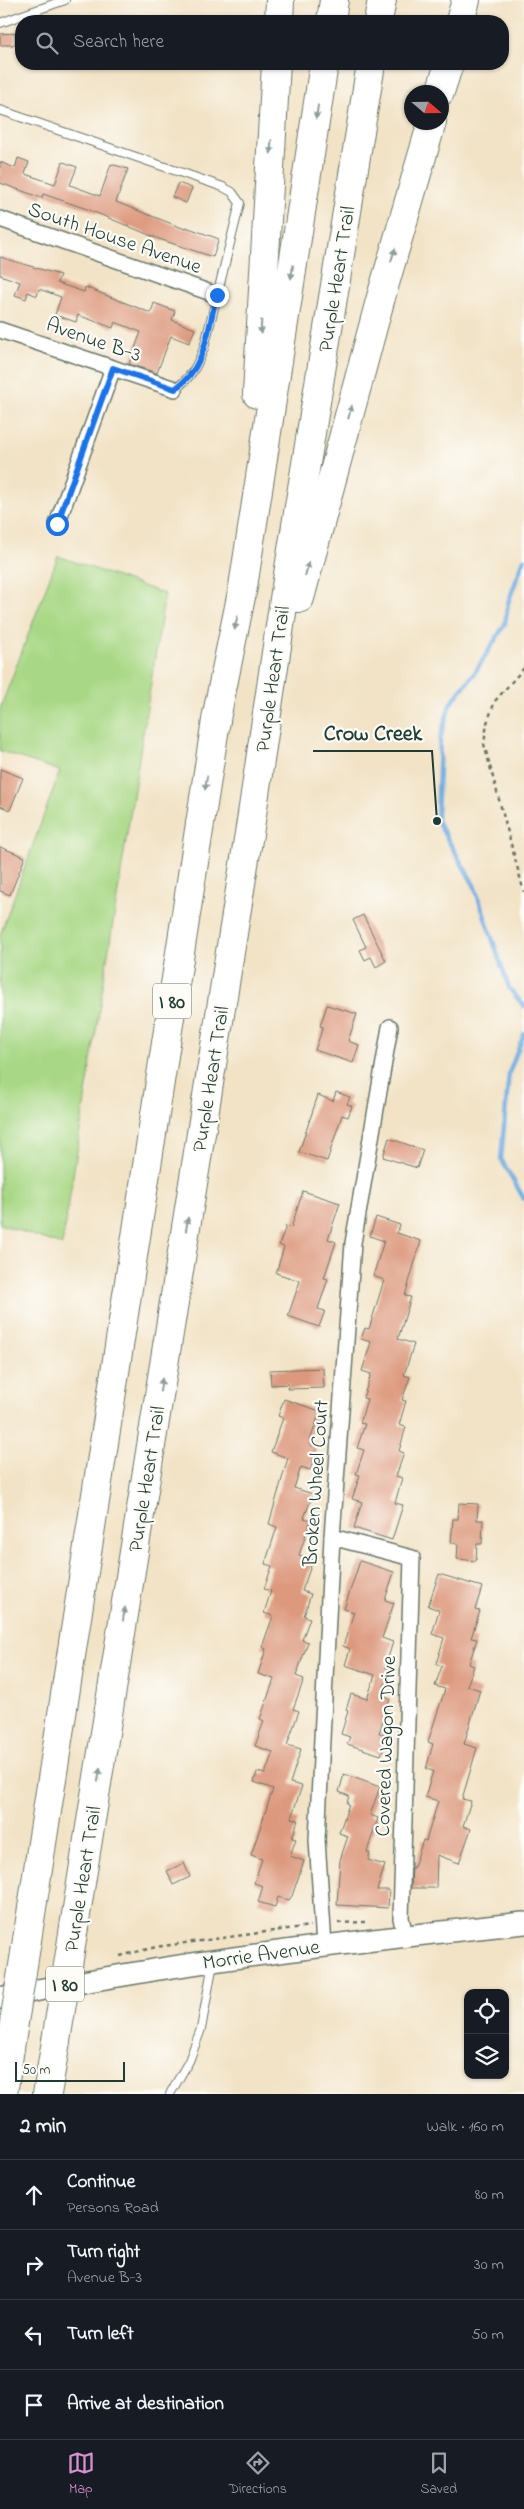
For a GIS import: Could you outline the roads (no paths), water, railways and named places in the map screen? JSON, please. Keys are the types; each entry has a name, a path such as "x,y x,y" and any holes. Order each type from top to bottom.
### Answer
{"highway":[{"path":"279,15 280,0"},
{"path":"332,15 334,0"},
{"path":"379,15 382,0"},
{"path":"462,15 466,0"},
{"path":"243,587 258,379 276,70"},
{"name":"Purple Heart Trail","path":"2,2094 217,714 243,587 323,70"},
{"name":"Purple Heart Trail","path":"47,2094 370,70"},
{"path":"442,85 446,70"},
{"path":"251,821 295,615 381,296 430,130"}],"main road":[{"name":"Morrie Avenue","path":"0,1998 42,1988 324,1945 524,1923"}],"street":[{"name":"South House Avenue","path":"0,219 217,295"},
{"name":"Avenue B-3","path":"0,330 175,389"},
{"path":"57,524 113,368"},
{"name":"Broken Wheel Court","path":"324,1945 317,1840 332,1537 353,1243 390,1026"},
{"name":"Covered Wagon Drive","path":"332,1537 412,1558 401,1918 404,1936"}],"lane":[{"path":"23,15 65,0"},
{"path":"0,23 15,18"},
{"path":"0,110 232,192 240,203 204,348 197,366 188,380 175,389"},
{"path":"170,2094 189,2061 201,2030 213,1961"}],"waterway":[{"path":"524,559 508,603 505,624 474,674 450,704 440,739 437,821 474,885 509,988 524,1006"},
{"path":"524,1034 509,1073 501,1159 524,1199"}],"place":[{"name":"Crow Creek","path":"437,821"}]}
